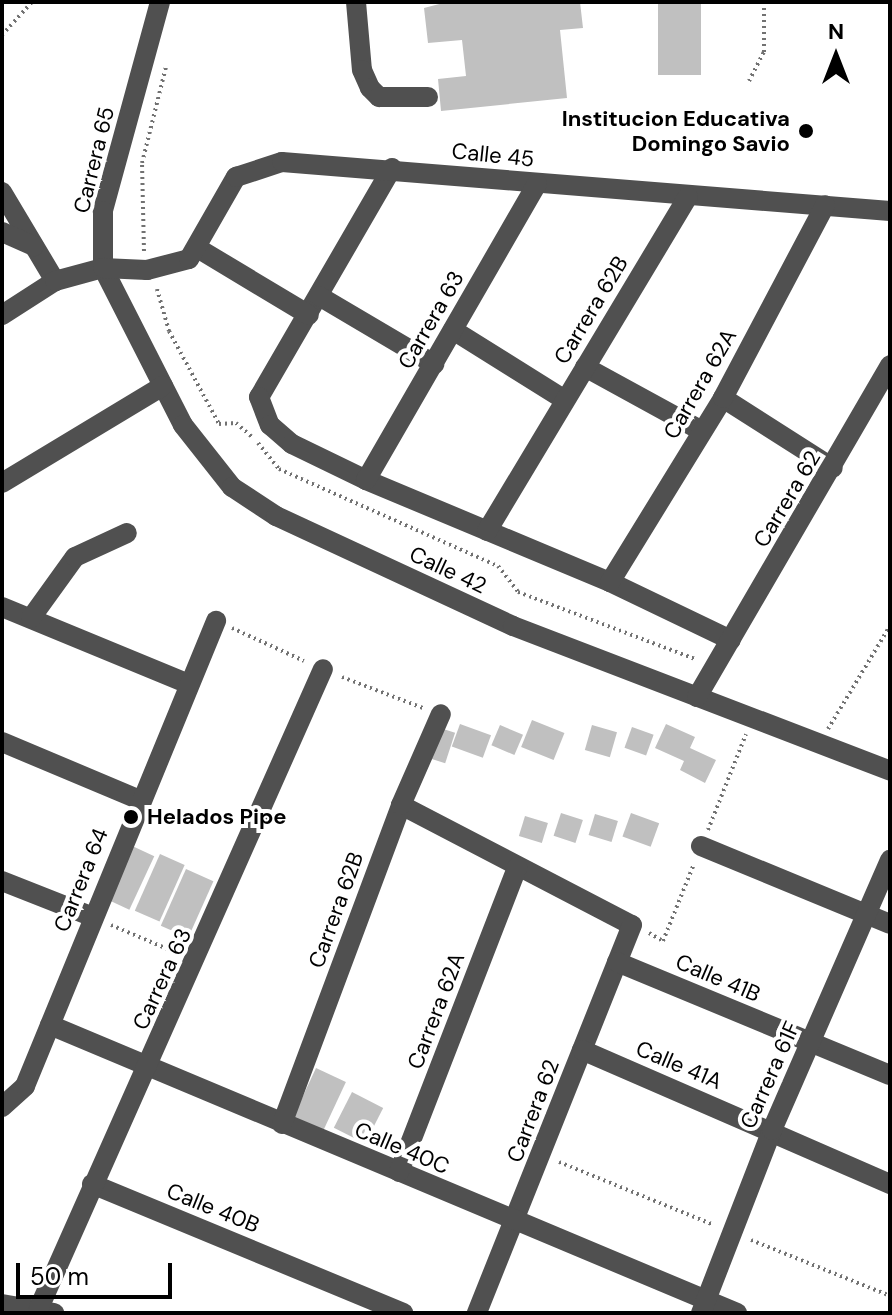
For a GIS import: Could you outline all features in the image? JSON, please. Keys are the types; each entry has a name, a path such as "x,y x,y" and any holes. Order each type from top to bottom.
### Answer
{"street":[{"name":"Carrera 65","path":"103,268 103,211 160,2"},
{"path":"356,2 362,70 370,88 379,97 428,97"},
{"name":"Calle 45","path":"199,249 236,177 282,162 392,168 537,184 890,211"},
{"path":"392,168 259,397 270,425 292,444 366,480 610,582 731,640"},
{"name":"Carrera 63","path":"366,480 537,184"},
{"path":"2,192 55,281"},
{"name":"Carrera 62B","path":"487,531 688,197"},
{"name":"Carrera 62A","path":"610,582 723,398 825,205"},
{"path":"2,232 34,246"},
{"path":"2,315 55,281 103,268 147,270 173,267 199,249 434,364"},
{"name":"Calle 42","path":"103,268 163,386 204,455 232,487 276,516 513,626 697,697 835,736 890,771"},
{"path":"453,330 565,400"},
{"name":"Carrera 62","path":"697,697 833,468 890,365"},
{"path":"585,367 702,431"},
{"path":"2,483 163,386"},
{"path":"723,398 833,468"},
{"path":"31,618 75,557 127,533"},
{"path":"2,607 189,684"},
{"name":"Carrera 64","path":"2,1107 25,1086 91,916 216,621"},
{"name":"Carrera 63","path":"47,1310 92,1184 198,962 323,669"},
{"name":"Carrera 62B","path":"282,1124 401,805 441,714"},
{"path":"2,742 140,800"},
{"path":"401,805 517,867"},
{"path":"701,846 890,924"},
{"name":"Carrera 61F","path":"703,1307 772,1130 890,860"},
{"name":"Carrera 62A","path":"399,1172 517,867"},
{"name":"Carrera 62","path":"477,1313 632,925 517,867"},
{"path":"2,881 91,916"},
{"name":"Calle 41B","path":"617,962 890,1075"},
{"name":"Calle 40C","path":"50,1025 399,1172 703,1307 737,1313"},
{"name":"Calle 41A","path":"582,1050 772,1130 890,1184"},
{"name":"Calle 40B","path":"92,1184 403,1313"},
{"path":"2,1304 47,1310"}],"path":[{"path":"2,35 32,2"},
{"path":"749,81 764,52 764,2"},
{"path":"167,62 142,163 141,225 147,270 161,296 169,331 219,424 236,423 279,469 498,566 518,592 715,667"},
{"path":"812,725 835,736 890,626"},
{"path":"91,916 198,962"}],"building":[{"path":"447,2 580,2 583,28 560,30 567,98 441,111 438,79 466,76 462,40 428,43 424,8"},
{"path":"658,2 701,2 701,75 658,75"},
{"path":"532,720 564,733 554,760 521,747"},
{"path":"460,724 491,735 483,758 452,747"},
{"path":"666,724 695,737 690,748 716,760 705,783 680,770 684,761 655,748"},
{"path":"500,725 523,735 514,755 491,745"},
{"path":"592,725 617,732 610,757 585,750"},
{"path":"437,727 455,733 445,763 427,757"},
{"path":"632,727 654,735 646,756 624,748"},
{"path":"561,813 583,820 575,843 554,836"},
{"path":"631,813 659,823 651,847 622,836"},
{"path":"595,814 618,821 612,842 589,835"},
{"path":"525,816 548,823 542,843 519,836"},
{"path":"128,844 154,856 129,910 103,897"},
{"path":"160,854 185,865 159,922 135,911"},
{"path":"186,869 213,881 188,938 161,926"},
{"path":"316,1068 346,1082 323,1131 293,1117"},
{"path":"352,1092 383,1108 365,1144 334,1128"}],"place":[{"name":"Institucion Educativa Domingo Savio","path":"806,131"},
{"name":"Helados Pipe","path":"131,817"}]}
